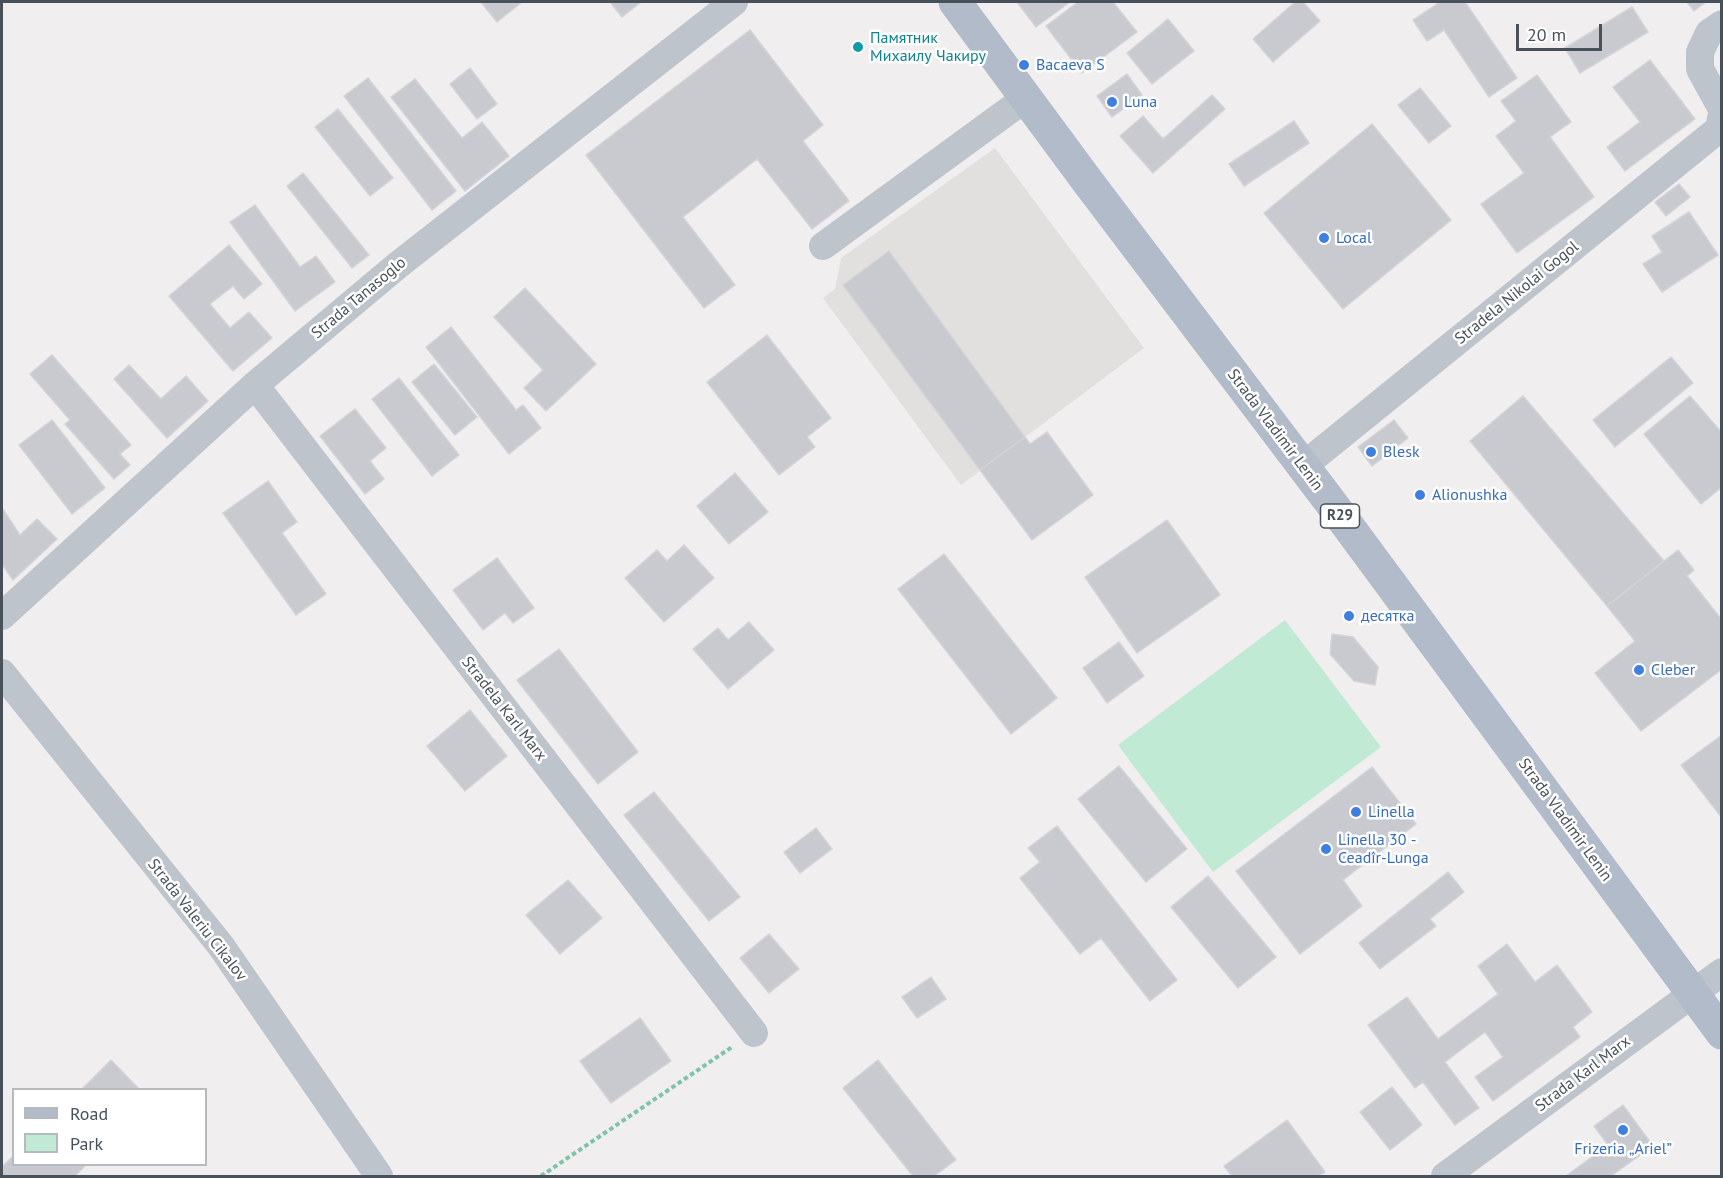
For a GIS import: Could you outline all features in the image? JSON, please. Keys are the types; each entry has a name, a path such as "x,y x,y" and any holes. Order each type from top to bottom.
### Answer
{"main road":[{"name":"Strada Vladimir Lenin","path":"955,2 1303,466 1722,1033"}],"street":[{"name":"Strada Tanasoglo","path":"2,616 255,385 398,265 734,2"},
{"name":"Stradela Nikolai Gogol","path":"1303,466 1719,129 1722,111 1700,69 1700,52 1709,33 1722,24"},
{"path":"823,246 1026,98"},
{"name":"Stradela Karl Marx","path":"255,385 754,1033"},
{"name":"Strada Valeriu Cikalov","path":"2,673 221,946 380,1176"},
{"name":"Strada Karl Marx","path":"1445,1176 1722,972"}],"path":[{"path":"541,1176 754,1033"}],"shaded area":[{"path":"995,148 1144,348 961,485 823,298 835,289 841,258"}],"green space":[{"path":"1285,620 1381,747 1213,872 1118,745"}],"building":[{"path":"481,2 522,2 497,22"},
{"path":"610,2 641,2 622,17"},
{"path":"1017,2 1070,2 1036,27"},
{"path":"1078,2 1113,2 1137,32 1082,73 1046,26"},
{"path":"1295,2 1303,2 1320,21 1273,62 1253,39"},
{"path":"1440,2 1465,2 1517,78 1489,97 1444,30 1427,41 1413,20"},
{"path":"1687,2 1706,2 1694,11"},
{"path":"1632,7 1648,32 1580,73 1565,48"},
{"path":"1168,19 1194,51 1152,84 1127,53"},
{"path":"750,30 823,125 803,141 849,201 812,229 757,159 683,217 735,285 704,308 586,155"},
{"path":"1650,60 1695,119 1625,171 1607,147 1640,122 1613,87"},
{"path":"470,68 497,104 477,119 450,84"},
{"path":"1127,74 1142,95 1112,117 1097,96"},
{"path":"1537,75 1571,122 1550,137 1594,197 1517,253 1481,204 1524,173 1496,136 1516,121 1501,101"},
{"path":"368,78 456,191 432,210 344,96"},
{"path":"415,79 462,138 482,122 509,156 465,191 391,97"},
{"path":"1420,88 1451,126 1429,143 1398,105"},
{"path":"1212,95 1225,109 1153,173 1120,136 1143,116 1163,139"},
{"path":"338,109 393,178 370,196 315,127"},
{"path":"1294,121 1309,143 1244,186 1229,164"},
{"path":"1372,124 1451,220 1343,309 1264,213"},
{"path":"303,173 369,255 352,268 287,186"},
{"path":"1679,184 1690,197 1666,216 1655,202"},
{"path":"255,205 300,267 316,256 335,282 295,311 230,222"},
{"path":"1689,212 1718,255 1662,292 1643,264 1662,252 1652,236"},
{"path":"229,245 262,284 244,299 233,286 210,304 230,328 249,312 272,338 233,371 169,296"},
{"path":"889,251 1025,437 980,470 843,285"},
{"path":"525,288 596,364 546,411 524,388 543,370 494,317"},
{"path":"451,327 516,410 523,405 541,428 509,454 426,347"},
{"path":"767,335 831,418 807,437 815,447 779,475 707,382"},
{"path":"52,355 131,445 120,454 130,465 114,479 65,424 70,420 30,374"},
{"path":"1671,357 1693,383 1615,447 1593,420"},
{"path":"434,364 477,417 455,435 412,382"},
{"path":"129,365 161,399 186,376 208,401 167,438 114,379"},
{"path":"399,378 459,455 432,476 372,399"},
{"path":"1523,396 1664,561 1607,606 1470,441"},
{"path":"1690,396 1722,433 1722,487 1701,504 1644,434"},
{"path":"355,409 386,448 370,461 384,479 365,494 320,436"},
{"path":"52,420 105,488 72,514 19,445"},
{"path":"1394,420 1408,438 1372,466 1358,447"},
{"path":"1047,432 1093,495 1032,540 980,470 1025,437 1030,444"},
{"path":"735,473 768,512 729,544 697,506"},
{"path":"268,481 297,522 282,533 326,594 296,615 223,513"},
{"path":"2,508 20,535 37,519 57,539 13,580 2,564"},
{"path":"1167,520 1220,595 1137,653 1085,577"},
{"path":"684,545 714,578 664,622 625,578 657,550 667,561"},
{"path":"1678,550 1694,570 1687,576 1722,620 1722,669 1641,731 1595,673 1635,641 1607,606"},
{"path":"944,554 1057,698 1011,734 898,589"},
{"path":"497,558 534,608 513,623 505,613 483,630 453,590"},
{"path":"749,622 774,650 728,689 693,649 718,628 728,640"},
{"path":"1332,634 1353,637 1378,667 1375,685 1354,681 1330,654"},
{"path":"1119,642 1144,676 1107,703 1083,668"},
{"path":"559,649 638,752 598,784 517,680"},
{"path":"470,710 507,756 465,791 427,746"},
{"path":"1722,735 1722,818 1681,765"},
{"path":"1119,766 1187,849 1146,882 1078,799"},
{"path":"1372,767 1416,824 1343,880 1362,906 1300,954 1236,871"},
{"path":"654,792 740,897 709,921 624,815"},
{"path":"1057,826 1177,980 1150,1001 1101,938 1080,954 1020,878 1040,862 1028,848"},
{"path":"816,828 832,849 800,873 784,852"},
{"path":"1448,872 1464,892 1430,919 1436,926 1380,969 1359,943"},
{"path":"1208,876 1276,957 1238,988 1171,907"},
{"path":"568,880 602,918 560,954 526,915"},
{"path":"769,934 799,969 769,993 740,958"},
{"path":"1507,944 1535,982 1557,965 1592,1012 1573,1027 1580,1037 1493,1101 1475,1077 1503,1057 1485,1032 1445,1062 1479,1108 1455,1125 1423,1082 1415,1088 1368,1025 1407,997 1438,1039 1498,994 1478,966"},
{"path":"931,977 946,999 917,1018 902,997"},
{"path":"640,1018 671,1061 611,1103 580,1061"},
{"path":"111,1060 138,1088 83,1088"},
{"path":"878,1060 956,1160 934,1176 913,1176 843,1088"},
{"path":"1392,1087 1422,1125 1390,1150 1360,1112"},
{"path":"1623,1105 1653,1146 1611,1176 1566,1176 1608,1145 1594,1126"},
{"path":"1287,1120 1325,1172 1318,1176 1232,1176 1224,1166"},
{"path":"12,1157 12,1166 85,1166 75,1176 2,1176 2,1167"}],"place":[{"name":"Памятник Михаилу Чакиру","path":"858,47"},
{"name":"Bacaeva S","path":"1024,65"},
{"name":"Luna","path":"1112,102"},
{"name":"Local","path":"1324,238"},
{"name":"Blesk","path":"1371,452"},
{"name":"Alionushka","path":"1420,495"},
{"name":"десятка","path":"1349,616"},
{"name":"Cleber","path":"1639,670"},
{"name":"Linella","path":"1356,812"},
{"name":"Linella 30 - Ceadîr-Lunga","path":"1326,849"},
{"name":"Frizeria „Ariel”","path":"1623,1130"}]}
